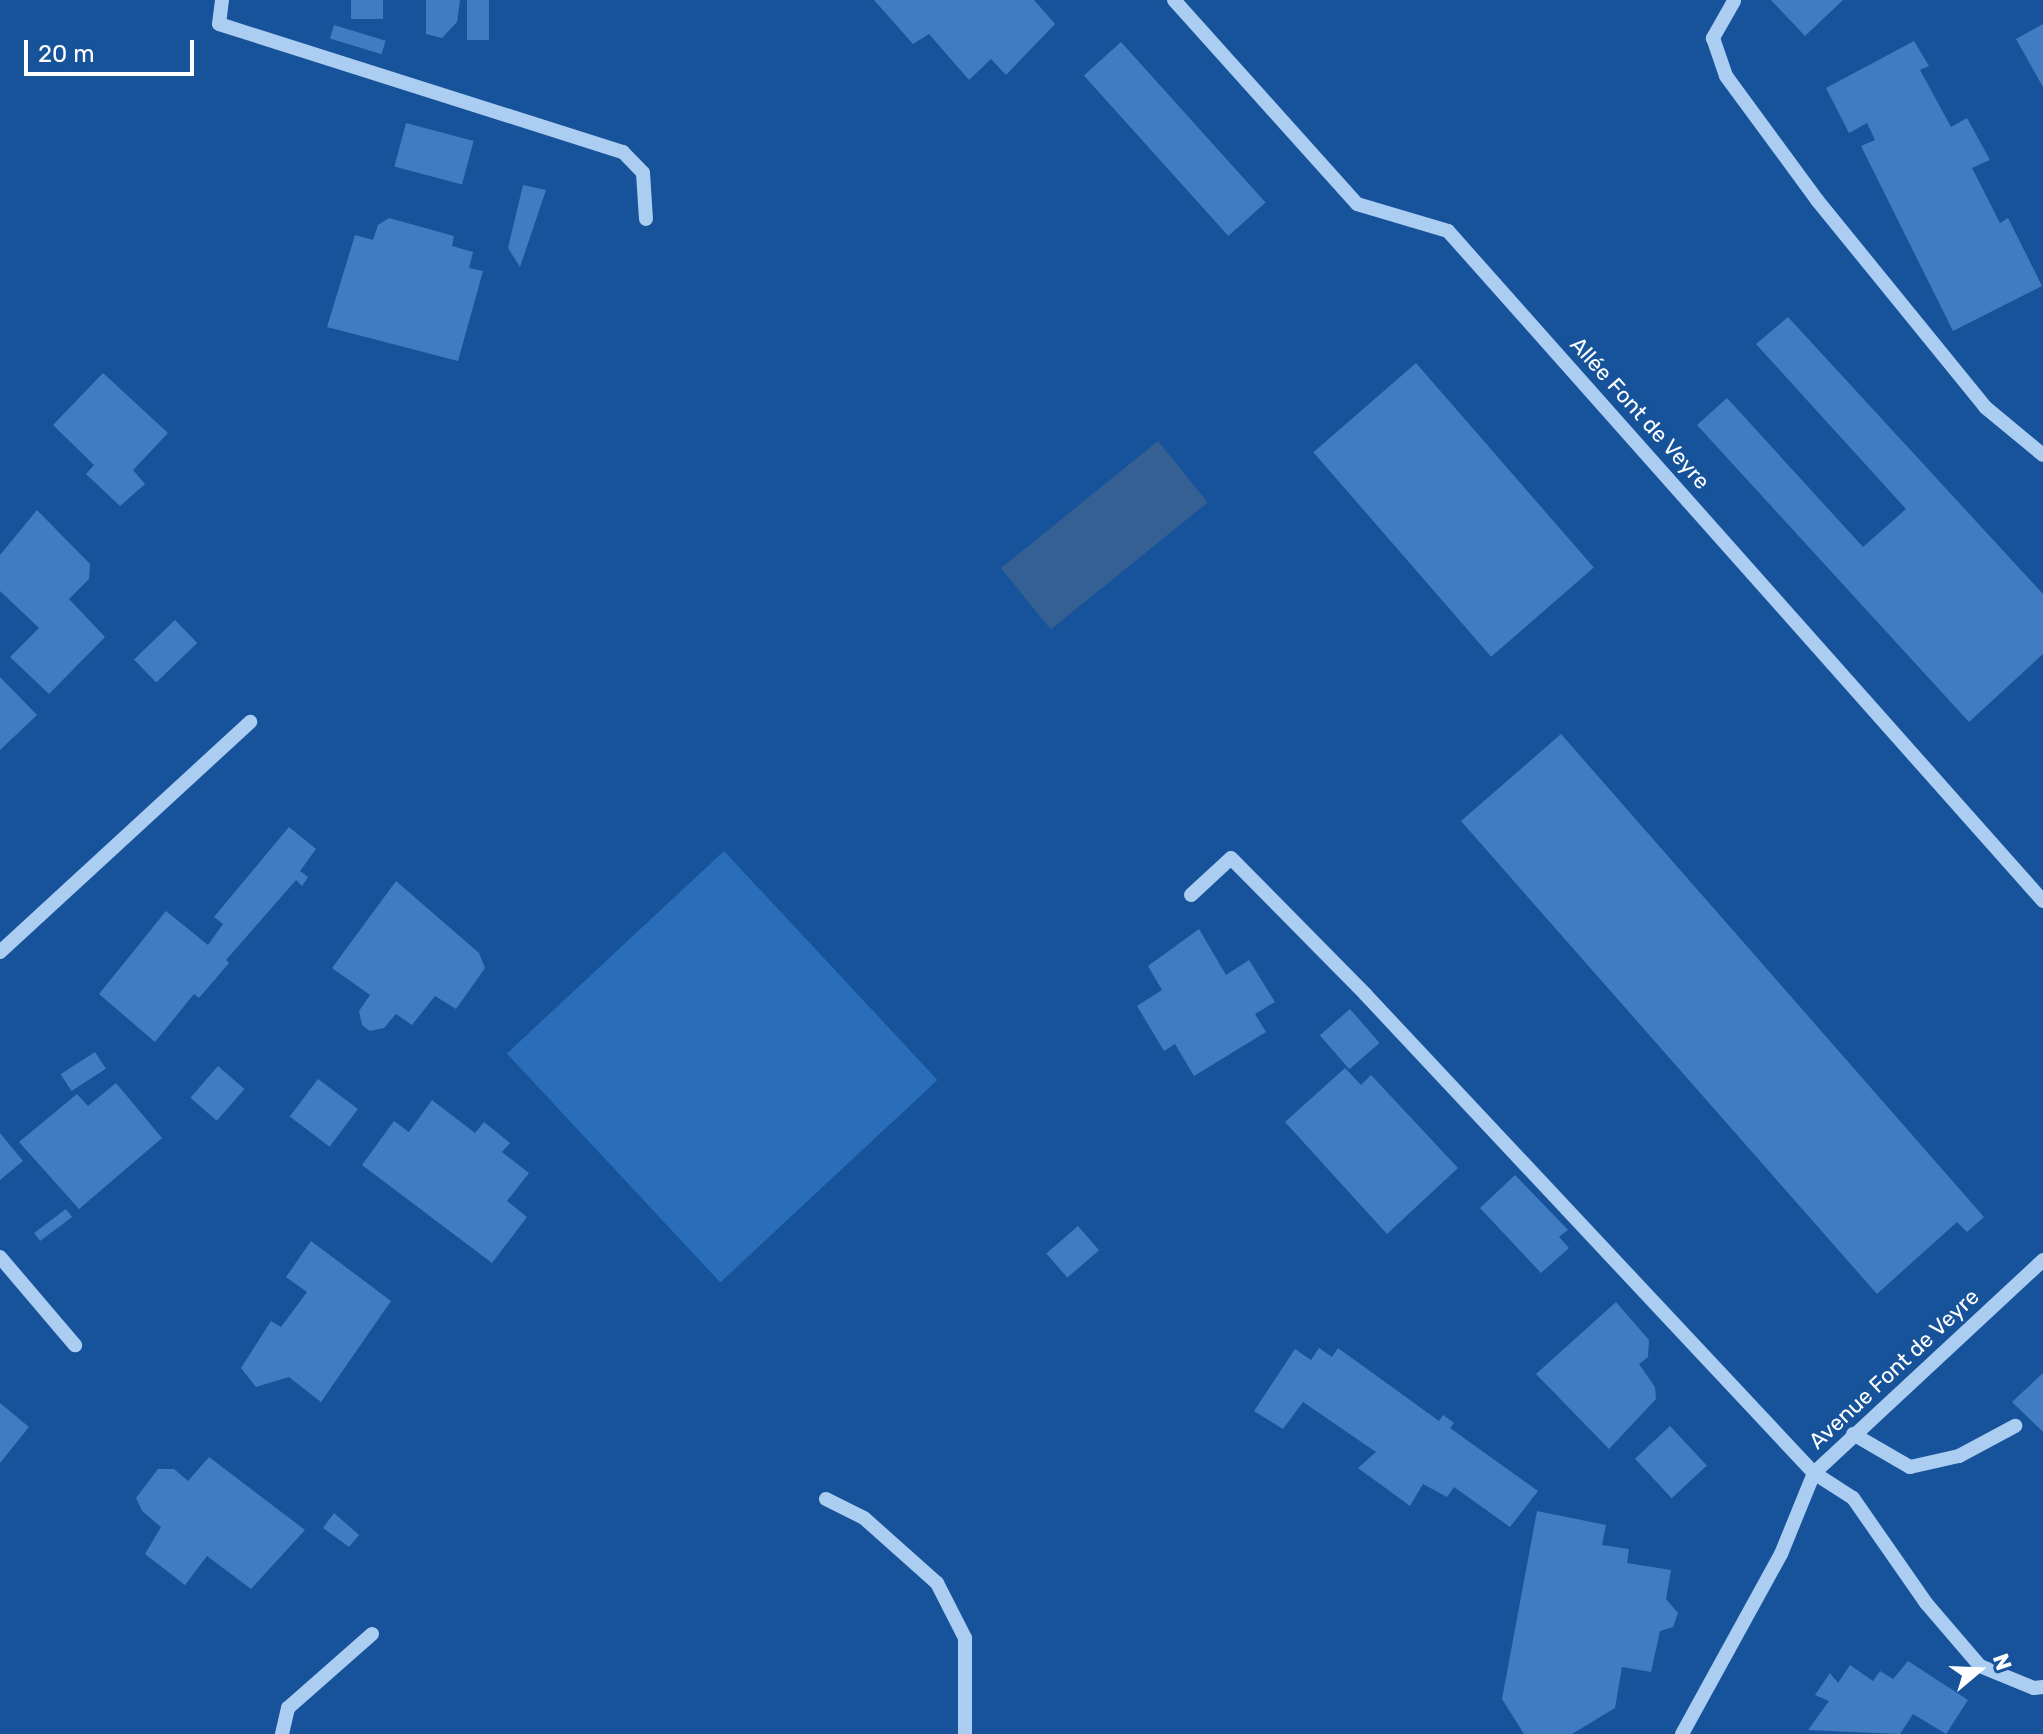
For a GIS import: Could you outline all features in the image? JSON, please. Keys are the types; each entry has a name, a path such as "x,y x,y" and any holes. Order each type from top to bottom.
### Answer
{"street":[{"path":"222,0 219,24 623,152 643,173 646,219"},
{"name":"Allée Font de Veyre","path":"1174,0 1357,204 1448,231 2043,901"},
{"path":"1734,1 1713,38 1726,76 1817,200 1985,407 2043,455"},
{"path":"0,952 250,722"},
{"path":"1191,895 1231,858 1366,995 1814,1473 1853,1498 1926,1603 1980,1666 2034,1688 2043,1687"},
{"path":"0,1257 75,1345"},
{"name":"Avenue Font de Veyre","path":"1682,1734 1781,1554 1814,1473 2043,1260"},
{"path":"1853,1434 1910,1467 1959,1456 2015,1426"},
{"path":"826,1499 864,1518 937,1583 965,1638 965,1734"},
{"path":"282,1734 288,1708 372,1634"}],"shaded area":[{"path":"1158,441 1208,502 1051,630 1001,568"},
{"path":"724,851 937,1080 720,1282 507,1054"}],"building":[{"path":"351,0 383,0 383,19 351,19"},
{"path":"426,0 460,0 457,22 442,38 426,34"},
{"path":"467,0 489,0 489,40 467,40"},
{"path":"874,0 1034,0 1055,24 1006,75 991,59 969,80 929,34 913,44"},
{"path":"1771,0 1843,0 1805,36"},
{"path":"2043,24 2043,87 2016,39"},
{"path":"334,25 386,41 382,54 330,38"},
{"path":"1914,41 1929,66 1920,70 1951,127 1967,118 1990,160 1972,168 2000,223 2008,218 2042,286 1953,331 1861,146 1875,140 1867,123 1849,133 1826,88"},
{"path":"1121,42 1266,203 1228,236 1084,75"},
{"path":"406,123 474,141 462,185 394,166"},
{"path":"523,185 546,190 520,267 508,248"},
{"path":"389,218 454,236 452,246 473,252 469,268 483,271 458,361 327,327 355,235 373,240 378,225"},
{"path":"1788,317 2043,594 2043,654 1969,722 1697,425 1727,398 1863,547 1906,509 1756,344"},
{"path":"1416,363 1594,568 1491,657 1313,452"},
{"path":"103,373 168,433 133,470 145,484 120,506 86,474 94,465 53,425"},
{"path":"37,510 90,564 89,579 69,599 105,637 49,694 10,657 39,628 0,591 0,555"},
{"path":"175,620 197,643 156,683 134,660"},
{"path":"0,677 37,715 0,750"},
{"path":"1561,734 1984,1217 1967,1232 1957,1222 1877,1294 1461,821"},
{"path":"289,827 316,849 300,871 308,877 302,886 296,880 226,960 229,963 199,998 194,994 155,1042 99,994 166,911 208,945 223,924 214,917"},
{"path":"396,881 479,953 485,968 456,1009 435,996 412,1025 396,1014 384,1028 370,1031 362,1025 359,1011 370,995 332,968"},
{"path":"1199,929 1226,975 1249,960 1275,1002 1255,1014 1266,1032 1194,1076 1175,1044 1164,1051 1137,1006 1162,990 1148,966"},
{"path":"1350,1009 1380,1043 1349,1069 1320,1035"},
{"path":"95,1052 106,1069 72,1091 61,1074"},
{"path":"218,1066 244,1089 217,1121 190,1098"},
{"path":"1345,1068 1361,1085 1371,1075 1458,1168 1387,1234 1285,1122"},
{"path":"318,1079 358,1109 330,1147 290,1117"},
{"path":"116,1083 162,1138 79,1209 19,1142 77,1094 88,1106"},
{"path":"432,1100 475,1133 484,1122 510,1143 502,1152 529,1173 507,1201 527,1217 492,1263 362,1165 394,1121 409,1132"},
{"path":"0,1133 23,1161 0,1180"},
{"path":"1515,1175 1568,1230 1559,1237 1569,1248 1541,1273 1480,1208"},
{"path":"66,1209 72,1217 40,1241 34,1233"},
{"path":"1078,1226 1099,1250 1067,1278 1046,1254"},
{"path":"311,1241 391,1301 321,1402 289,1377 256,1387 241,1368 271,1321 281,1327 307,1292 286,1277"},
{"path":"1616,1302 1649,1340 1648,1357 1639,1364 1655,1387 1656,1399 1609,1449 1536,1374"},
{"path":"1319,1348 1332,1357 1338,1348 1439,1421 1443,1415 1454,1423 1450,1428 1538,1491 1510,1527 1454,1487 1447,1497 1423,1484 1410,1506 1358,1468 1376,1452 1303,1402 1283,1429 1254,1411 1295,1349 1311,1360"},
{"path":"2043,1373 2043,1432 2012,1402"},
{"path":"0,1403 29,1427 0,1463"},
{"path":"1670,1426 1707,1465 1672,1498 1635,1459"},
{"path":"209,1457 305,1530 251,1589 207,1556 185,1585 145,1554 161,1527 142,1511 136,1498 158,1469 174,1469 188,1481"},
{"path":"1537,1511 1606,1525 1602,1545 1629,1549 1627,1563 1671,1570 1666,1599 1678,1613 1673,1627 1660,1631 1651,1672 1622,1667 1615,1708 1572,1734 1524,1734 1502,1699"},
{"path":"334,1513 359,1535 349,1547 323,1528"},
{"path":"1908,1661 1968,1700 1946,1734 1913,1714 1900,1734 1808,1730 1829,1701 1815,1695 1830,1673 1838,1683 1850,1665 1873,1681 1880,1671 1893,1679"}]}
